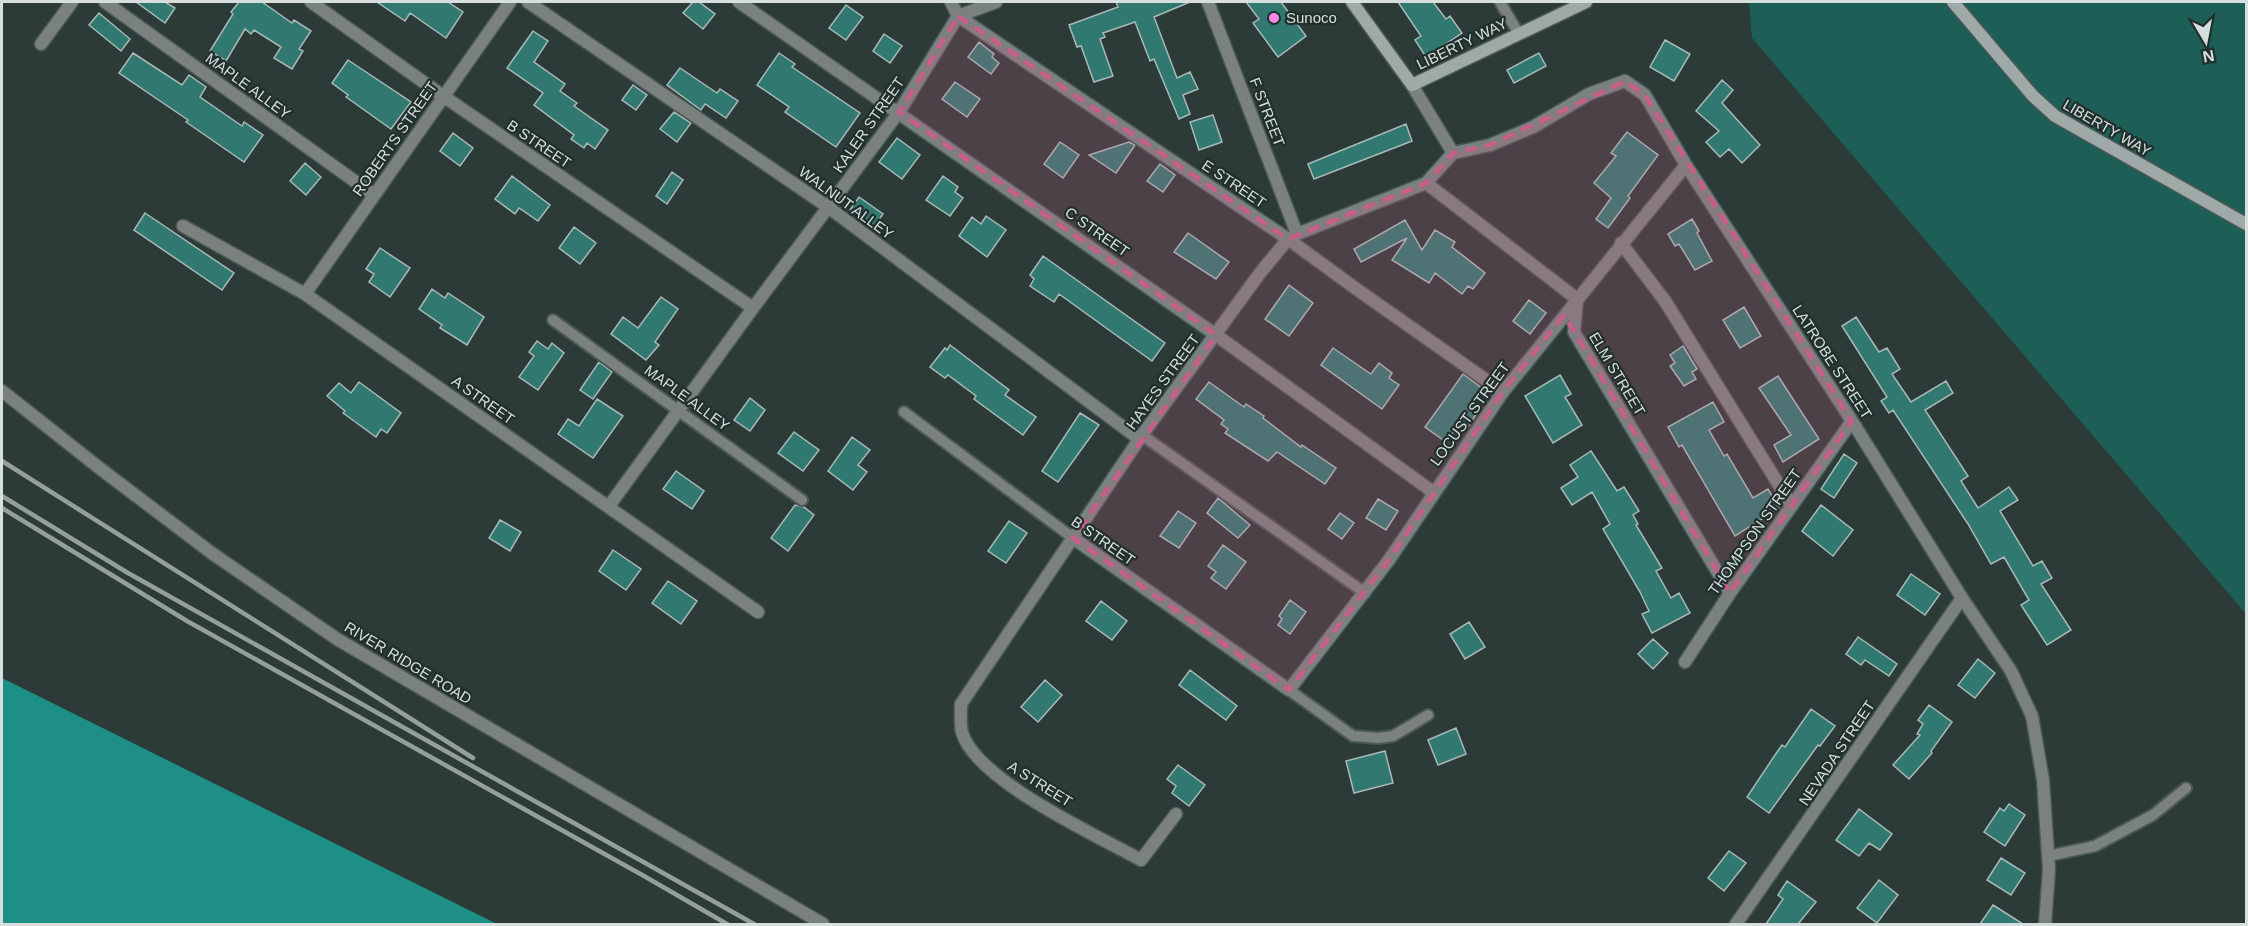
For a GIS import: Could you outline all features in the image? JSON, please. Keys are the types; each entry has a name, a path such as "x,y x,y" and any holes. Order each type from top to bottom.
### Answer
{"street":[{"path":"41,44 72,2"},
{"name":"MAPLE ALLEY","path":"105,2 374,195"},
{"name":"B STREET","path":"311,2 443,96 753,308"},
{"name":"ROBERTS STREET","path":"305,294 510,2"},
{"name":"WALNUT ALLEY","path":"528,2 828,207 1141,437"},
{"name":"C STREET","path":"739,2 1216,335 1433,492"},
{"path":"952,6 996,2"},
{"name":"F STREET","path":"1208,2 1293,236"},
{"name":"LIBERTY WAY","path":"1352,2 1412,85 1586,2"},
{"name":"LIBERTY WAY","path":"1953,2 2033,96 2055,116 2247,224"},
{"name":"KALER STREET","path":"609,506 899,112 952,6"},
{"name":"E STREET","path":"952,6 1293,236 1355,288 1503,392"},
{"name":"LATROBE STREET","path":"1453,153 1490,145 1533,127 1589,94 1625,81 1645,95 1686,165 1852,421 1962,598 2011,670 2032,716 2043,780 2048,856 2045,924"},
{"path":"1412,85 1453,153"},
{"name":"HAYES STREET","path":"961,704 1141,437 1260,273 1293,236 1426,183 1453,153"},
{"name":"LOCUST STREET","path":"1289,690 1389,560 1503,392 1686,165"},
{"path":"1426,183 1577,299"},
{"name":"A STREET","path":"183,226 305,294 758,612"},
{"path":"1622,243 1665,301 1792,506"},
{"name":"ELM STREET","path":"1577,299 1574,332 1730,593"},
{"name":"RIVER RIDGE ROAD","path":"2,391 213,554 337,639 823,924"},
{"name":"THOMPSON STREET","path":"1685,662 1730,593 1852,421"},
{"name":"B STREET","path":"1073,538 1289,690"},
{"name":"NEVADA STREET","path":"1736,924 1962,598"},
{"name":"A STREET","path":"961,704 962,732 978,759 1022,794 1141,860 1176,814"}],"lane":[{"path":"1500,2 1519,33"},
{"name":"MAPLE ALLEY","path":"553,320 802,500"},
{"name":"B STREET","path":"903,412 1073,538"},
{"path":"1141,437 1365,593"},
{"path":"1289,690 1353,736 1378,738 1393,736 1428,715"},
{"path":"2048,856 2095,846 2152,815 2186,788"}],"highlighted area":[{"path":"958,16 1288,239 1426,183 1453,153 1490,145 1625,81 1645,95 1852,421 1730,593 1564,315 1503,392 1389,560 1289,690 1073,538 1216,335 899,112"}],"shaded area":[{"path":"1749,2 2246,2 2246,614 1752,38"},
{"path":"2,678 497,924 2,924"}],"building":[{"path":"136,2 165,2 175,8 165,23"},
{"path":"239,2 262,2 292,23 294,20 311,31 299,49 303,51 292,69 274,58 281,47 254,30 251,34 245,29 226,61 210,51"},
{"path":"377,2 448,2 463,12 446,38 410,13 405,21"},
{"path":"693,2 699,2 715,14 703,29 683,13"},
{"path":"1116,2 1190,2 1154,17 1177,78 1190,72 1198,89 1183,95 1190,114 1179,119 1154,59 1150,61 1135,22 1103,33 1105,37 1100,39 1113,76 1094,82 1081,46 1077,47 1069,25 1118,7"},
{"path":"1246,2 1281,2 1306,36 1278,57 1253,23 1259,19"},
{"path":"1398,2 1433,2 1446,19 1450,16 1462,33 1426,57 1415,40 1421,36"},
{"path":"846,5 863,17 846,40 829,28"},
{"path":"99,13 130,39 121,51 89,25"},
{"path":"533,31 548,41 534,62 565,84 560,91 577,103 574,106 608,130 595,149 587,143 584,148 571,139 574,135 534,105 543,93 507,68"},
{"path":"884,34 902,46 890,63 873,51"},
{"path":"1665,40 1690,54 1674,81 1650,67"},
{"path":"979,42 994,54 992,57 999,63 991,74 968,57"},
{"path":"133,53 182,85 189,75 206,87 200,97 242,126 244,122 263,135 244,162 119,73"},
{"path":"779,53 795,64 792,67 860,113 836,147 785,112 789,107 757,85"},
{"path":"1539,53 1546,66 1514,83 1507,70"},
{"path":"348,60 411,102 391,129 346,97 348,95 332,83"},
{"path":"680,68 717,93 720,89 738,101 726,118 705,104 701,110 667,85"},
{"path":"1722,80 1733,90 1722,103 1760,145 1742,163 1729,149 1720,157 1706,142 1719,131 1696,111"},
{"path":"955,82 980,99 967,117 942,99"},
{"path":"633,85 647,95 636,110 622,100"},
{"path":"674,112 691,123 677,142 660,129"},
{"path":"1213,115 1222,142 1199,150 1190,122"},
{"path":"1406,124 1412,141 1314,179 1308,164"},
{"path":"1627,132 1658,155 1608,228 1596,219 1611,198 1594,183 1616,156 1611,153"},
{"path":"453,133 473,148 460,166 440,151"},
{"path":"897,138 920,155 902,179 879,162"},
{"path":"1060,142 1079,155 1063,178 1044,164"},
{"path":"1129,142 1135,145 1116,173 1089,155"},
{"path":"305,163 321,177 306,195 290,181"},
{"path":"1160,164 1175,175 1163,192 1147,181"},
{"path":"672,172 683,180 667,204 656,196"},
{"path":"512,176 550,205 538,221 519,208 515,214 495,199"},
{"path":"943,176 958,187 955,192 963,198 950,216 926,200"},
{"path":"859,197 883,214 874,227 850,210"},
{"path":"145,213 234,273 222,290 134,230"},
{"path":"986,216 1006,230 987,257 959,236 972,217 981,224"},
{"path":"1692,219 1712,261 1695,270 1679,244 1675,246 1668,234"},
{"path":"1405,220 1422,250 1435,230 1455,242 1452,247 1485,273 1473,289 1468,286 1462,294 1435,273 1429,283 1392,260 1407,238 1361,262 1354,249"},
{"path":"574,227 596,243 580,264 559,248"},
{"path":"1188,233 1229,262 1216,279 1174,252"},
{"path":"380,248 410,268 390,297 369,282 374,274 366,269"},
{"path":"1043,256 1165,343 1152,361 1059,294 1054,302 1030,286 1034,279 1030,275"},
{"path":"1289,285 1313,303 1289,336 1265,319"},
{"path":"432,289 445,298 448,293 484,317 467,345 440,328 442,325 419,309"},
{"path":"661,297 678,309 655,342 659,345 646,360 611,334 623,317 638,328"},
{"path":"1529,300 1546,313 1530,334 1513,321"},
{"path":"1744,307 1761,336 1740,348 1723,320"},
{"path":"1856,317 1879,352 1887,348 1900,369 1892,374 1911,402 1946,381 1953,393 1925,410 1968,476 1961,481 1978,508 2009,487 2018,500 2000,511 2033,566 2042,561 2052,578 2041,584 2071,630 2047,645 2021,605 2029,600 2004,557 1991,564 1968,524 1893,410 1889,413 1881,401 1887,397 1842,326"},
{"path":"537,341 548,349 552,343 564,353 538,390 519,377 534,356 529,352"},
{"path":"950,345 1009,390 1005,395 1036,417 1023,435 974,399 976,396 948,375 945,378 930,367"},
{"path":"1683,346 1697,369 1692,372 1696,379 1684,386 1670,366 1675,363 1670,355"},
{"path":"1333,348 1371,374 1379,363 1392,373 1389,378 1399,385 1382,409 1321,365"},
{"path":"599,362 612,372 593,399 580,390"},
{"path":"1463,374 1483,389 1469,407 1477,413 1466,430 1459,425 1446,442 1425,427"},
{"path":"1560,375 1571,394 1565,397 1582,425 1553,443 1525,396"},
{"path":"1778,376 1819,439 1783,462 1774,445 1791,435 1759,388"},
{"path":"359,382 401,413 387,433 381,429 376,437 343,413 345,411 327,396 339,383 351,393"},
{"path":"1209,382 1244,407 1246,404 1264,416 1263,418 1301,447 1302,445 1336,468 1325,484 1277,452 1268,461 1225,433 1228,429 1221,424 1224,420 1196,399"},
{"path":"750,398 765,410 750,431 734,420"},
{"path":"597,399 623,416 593,458 558,434 568,419 579,426"},
{"path":"1713,402 1724,422 1709,430 1724,456 1727,454 1753,498 1768,489 1779,508 1735,536 1682,445 1679,447 1668,427"},
{"path":"1080,413 1099,425 1058,482 1042,471"},
{"path":"794,432 819,450 803,471 778,453"},
{"path":"852,437 870,450 858,465 867,472 853,490 828,471"},
{"path":"1591,451 1617,491 1624,487 1639,511 1633,515 1638,524 1636,525 1662,568 1656,571 1671,598 1679,593 1690,613 1652,633 1642,614 1649,611 1603,529 1610,524 1592,492 1572,505 1561,488 1578,477 1570,465"},
{"path":"1844,454 1857,463 1834,498 1821,489"},
{"path":"676,471 704,491 692,509 663,489"},
{"path":"1218,498 1250,525 1238,538 1207,513"},
{"path":"1378,499 1398,511 1386,530 1366,518"},
{"path":"795,505 804,507 814,515 788,551 771,538"},
{"path":"1821,505 1853,530 1833,556 1802,531"},
{"path":"1178,511 1196,523 1179,548 1160,536"},
{"path":"1340,513 1354,523 1342,539 1328,529"},
{"path":"500,520 521,532 510,551 489,538"},
{"path":"1009,521 1027,533 1006,563 988,551"},
{"path":"1223,545 1246,562 1226,589 1211,578 1216,572 1208,566"},
{"path":"613,550 641,569 626,590 599,571"},
{"path":"1911,574 1940,594 1925,615 1897,595"},
{"path":"668,581 697,601 681,624 652,603"},
{"path":"1290,600 1306,612 1290,634 1278,625 1282,619 1279,616"},
{"path":"1101,601 1127,621 1112,640 1086,621"},
{"path":"1469,622 1485,647 1465,659 1450,634"},
{"path":"1858,637 1897,664 1889,676 1865,660 1861,665 1846,654"},
{"path":"1653,639 1668,653 1653,669 1638,654"},
{"path":"1978,659 1995,673 1975,698 1958,685"},
{"path":"1190,670 1237,706 1226,720 1179,685"},
{"path":"1045,680 1062,695 1038,722 1021,707"},
{"path":"1929,705 1952,722 1931,751 1932,753 1909,779 1893,765 1920,735 1917,734 1923,724 1918,720"},
{"path":"1811,709 1835,726 1820,746 1818,745 1769,813 1747,797 1782,745 1785,747"},
{"path":"1456,728 1466,754 1438,765 1428,740"},
{"path":"1385,751 1393,783 1354,793 1346,761"},
{"path":"1178,765 1205,785 1189,806 1172,793 1176,786 1167,779"},
{"path":"2009,804 2025,815 2005,846 1984,832 2000,808 2004,811"},
{"path":"1859,809 1892,834 1880,850 1869,843 1859,856 1836,840"},
{"path":"1729,851 1746,863 1724,891 1708,878"},
{"path":"2001,858 2025,873 2011,895 1987,880"},
{"path":"1879,880 1898,895 1877,923 1857,908"},
{"path":"1787,881 1816,902 1798,924 1766,924 1783,899 1778,895"},
{"path":"1993,905 2023,924 1980,924"}],"railway":[{"path":"2,461 473,758"},
{"path":"2,496 128,573 754,924"},
{"path":"2,508 187,621 727,924"}],"place":[{"name":"Sunoco","path":"1274,18"}]}
